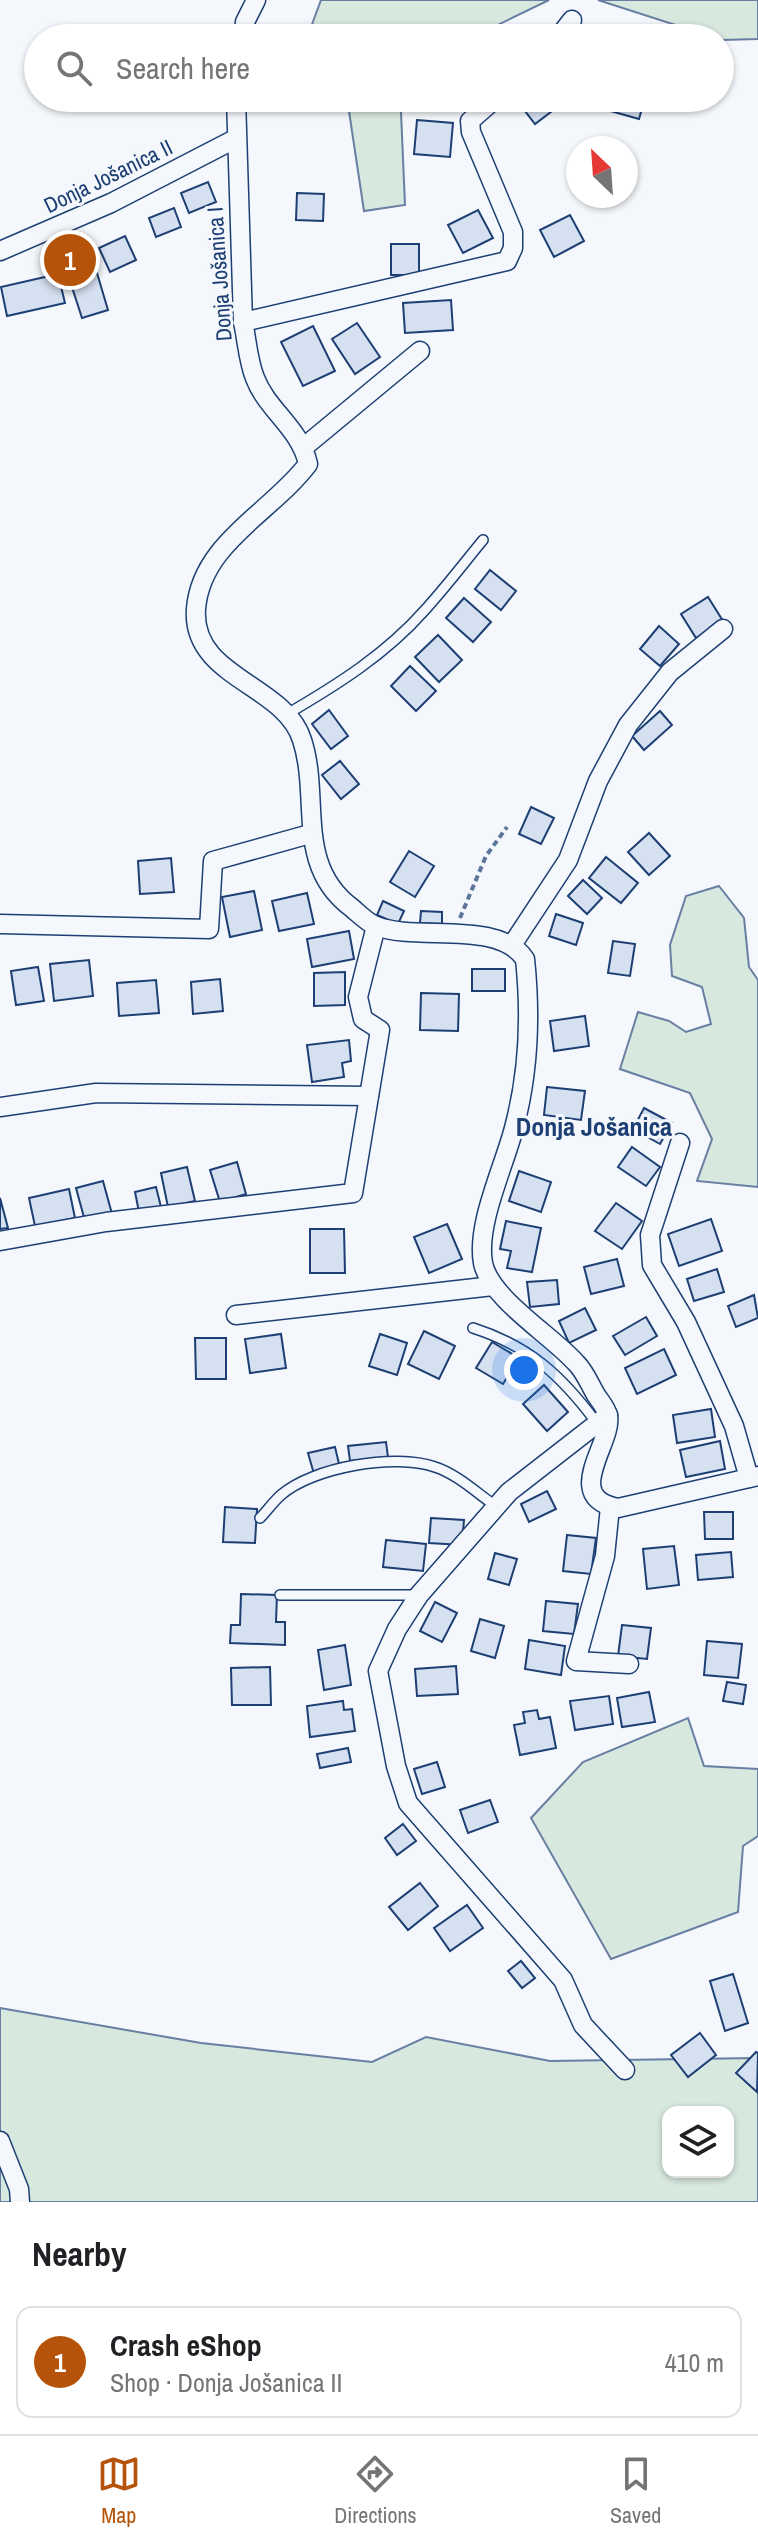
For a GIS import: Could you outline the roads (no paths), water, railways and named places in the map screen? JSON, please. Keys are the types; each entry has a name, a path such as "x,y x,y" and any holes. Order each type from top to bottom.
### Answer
{"street":[{"path":"245,24 256,0"},
{"path":"569,24 572,20"},
{"name":"Donja Jošanica I","path":"236,112 243,322 255,379 304,447"},
{"path":"243,322 507,261 513,248 513,232 471,132 470,121 480,112"},
{"name":"Donja Jošanica II","path":"0,251 111,203 235,139"},
{"path":"420,351 304,447 308,464 292,486 227,543 209,568 196,611 198,629 209,652 226,670 287,714 303,740 310,787 310,834 323,873 338,898 376,926 492,939 512,945 525,959 530,1039 515,1125 481,1238 483,1264 493,1286 580,1366 607,1427 590,1472 593,1488 610,1507 605,1556 576,1661 629,1664"},
{"path":"512,945 568,860 598,781 628,725 670,672 723,629"},
{"path":"0,924 209,929 213,861 310,834"},
{"path":"0,1241 106,1222 353,1193 380,1030 363,1019 358,997 376,926"},
{"path":"0,1107 96,1093 369,1096"},
{"path":"610,1507 672,1499 754,1477 698,1348 652,1265 650,1235 680,1143"},
{"path":"236,1315 493,1286"},
{"path":"602,1418 509,1492 419,1595 397,1629 378,1671 396,1766 408,1803 563,1980 583,2025 625,2070"},
{"path":"0,2141 19,2189 20,2202"}],"lane":[{"path":"287,714 343,682 379,653 423,613 483,540"},
{"path":"473,1328 507,1339 527,1351 602,1418"},
{"path":"260,1518 282,1494 309,1478 349,1467 401,1461 435,1467 497,1507"},
{"path":"280,1595 419,1595"}],"place":[{"name":"Crash eShop","path":"70,260"}],"district":[{"name":"Donja Jošanica","path":"594,1127"}]}
